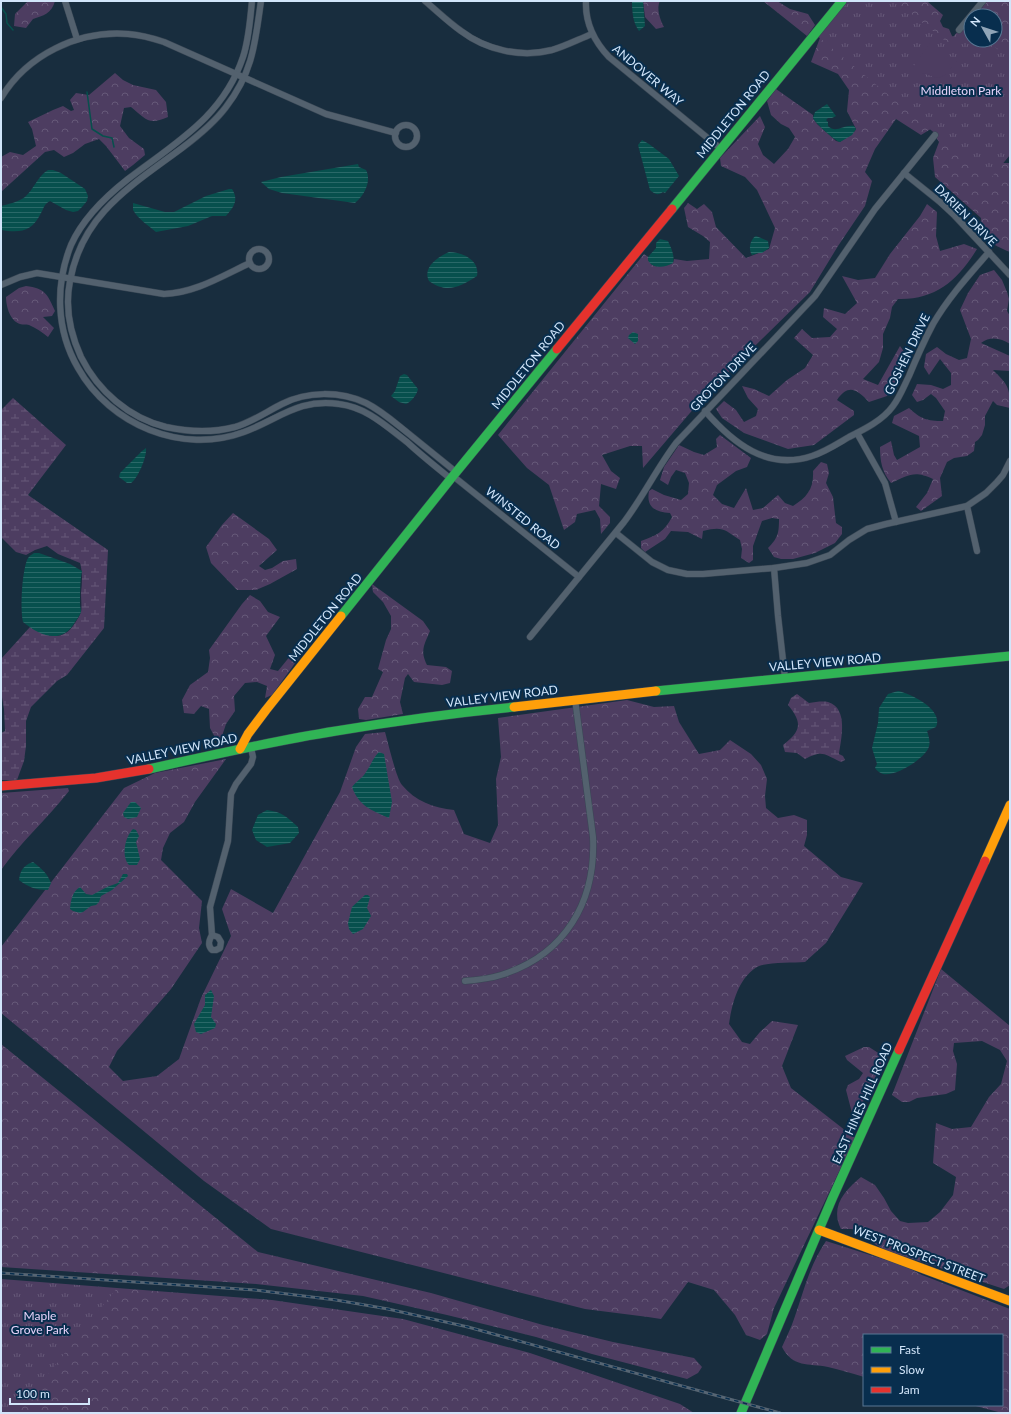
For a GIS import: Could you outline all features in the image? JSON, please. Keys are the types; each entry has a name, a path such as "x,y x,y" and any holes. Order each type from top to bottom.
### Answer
{"street":[{"path":"64,1 78,39"},
{"path":"252,1 246,48 236,94 220,116 201,133 107,207 94,222 79,248 60,295 63,330 71,354 86,381 103,400 119,413 142,427 166,435 188,439 229,436 241,433 293,408 312,404 330,403 352,406 364,411 384,424 453,476"},
{"path":"261,1 255,45 240,77 205,119 107,197 85,222 71,246 66,277 68,289 68,308 75,343 93,377 110,396 138,417 152,422 190,431 204,431 235,427 250,422 284,403 309,396 335,395 351,398 364,403 386,415 453,476"},
{"path":"425,1 469,37 485,45 503,50 530,52 547,51 592,34"},
{"name":"ANDOVER WAY","path":"586,1 586,14 592,34 603,51 615,63 721,149"},
{"name":"MIDDLETON ROAD","path":"240,749 248,734 266,710 453,476 842,1"},
{"path":"959,30 983,1"},
{"path":"1,98 21,72 60,46 78,39 102,34 128,34 164,42 326,114 396,133"},
{"name":"GROTON DRIVE","path":"530,638 636,507 669,452 683,434 816,296 875,209 936,135"},
{"path":"143,168 147,174"},
{"name":"DARIEN DRIVE","path":"904,173 940,202 967,228 1010,275"},
{"name":"GOSHEN DRIVE","path":"705,411 723,430 740,444 757,454 774,459 790,460 810,457 857,433 883,416 894,404 905,385 933,324 946,304 989,252"},
{"path":"1,285 20,276 37,273 164,294 193,289 250,263"},
{"path":"119,413 123,406"},
{"path":"271,410 275,417"},
{"path":"857,433 885,483 896,522"},
{"path":"616,533 652,562 675,572 687,574 774,568 815,561 830,555 867,529 967,506 994,486 1003,475 1010,461"},
{"name":"WINSTED ROAD","path":"453,476 579,578"},
{"path":"967,506 977,550"},
{"path":"774,568 785,678"},
{"name":"VALLEY VIEW ROAD","path":"1,786 96,778 132,772 240,749 392,722 458,713 575,699 1010,656"},
{"path":"465,981 499,976 521,967 538,957 548,950 564,933 583,903 590,881 594,853 575,699"},
{"path":"212,935 210,907 228,841 231,794 250,764 253,757 251,748"},
{"name":"EAST HINES HILL ROAD","path":"741,1413 819,1230 1010,805"},
{"name":"WEST PROSPECT STREET","path":"819,1230 1010,1302"}],"green space":[{"path":"28,1 55,1 54,5 49,11 44,15 33,19 26,28 14,26 15,14"},
{"path":"643,1 660,1 658,10 664,27 656,29 645,17"},
{"path":"763,1 777,1 790,9 808,14 815,25 807,36"},
{"name":"Middleton Park","path":"842,1 895,1 948,43 963,25 963,48 996,48 1010,58 1010,155 990,179 815,34"},
{"path":"891,1 929,1 928,2 943,15 940,21 943,27 949,29 952,36 962,40 963,36 963,48 1003,48 1003,8 982,8 987,1 1010,1 1010,108"},
{"path":"821,35 934,127 921,135 896,119 875,149 865,172 872,181 865,206 810,292 707,393 643,468 642,446 630,446 602,455 611,471 620,478 616,489 601,484 599,506 610,517 610,523 601,534 600,519 595,510 577,514 575,522 564,530 549,485 527,468 498,435 644,254 648,257 648,260 652,265 656,266 673,263 674,259 687,261 709,259 710,242 688,227 684,208 688,203 697,209 704,204 712,212 716,227 746,258 769,249 775,228 757,190 745,177 721,166 720,158 760,116 765,127 758,144 763,155 774,164 788,149 795,137 789,128 781,124 771,115 767,101 776,89 813,115 813,118 817,124 836,141 840,142 855,131 856,129 847,111 849,90 838,74 811,62"},
{"path":"930,43 957,61 945,75 938,78 922,73 913,67"},
{"path":"115,73 123,80 133,85 156,90 166,102 168,117 156,121 151,121 144,118 131,107 124,108 120,126 129,138 144,149 145,155 125,171 99,139 85,144 73,153 64,157 54,150 45,152 1,192 1,157 10,152 23,155 36,146 32,129 28,122 63,106 71,111 74,110 70,100 76,93 89,95"},
{"path":"947,130 995,163 1010,163 1010,252 990,241 984,235 981,229 981,218 935,177 933,158 939,142 936,137"},
{"path":"927,204 937,212 936,236 940,251 964,244 977,249 962,270 945,286 924,296 898,299 892,307 890,318 883,334 883,348 879,362 863,379 878,385 900,346 907,356 894,385 887,396 869,402 861,394 853,390 845,391 837,400 854,411 854,415 814,445 788,449 744,433 722,418 716,409 724,401 736,410 744,422 756,416 758,409 748,398 742,386 754,389 769,396 787,380 805,368 813,355 794,338 802,329 812,338 830,337 837,329 823,317 824,308 845,314 857,303 842,276 858,280 875,278 890,254 920,216"},
{"path":"994,270 1002,280 1009,299 1007,311 1010,316 1010,344 1003,340 996,339 988,339 981,343 1010,356 1010,371 993,370 1002,379 1009,391 1010,408 997,405 993,401 985,416 985,425 982,435 975,442 974,451 967,456 954,458 947,462 940,478 942,496 921,511 916,507 927,493 933,479 916,474 891,483 885,475 882,466 880,447 891,441 894,455 897,460 920,447 919,436 892,423 894,416 909,408 924,419 943,421 945,411 936,398 931,394 923,400 917,402 912,395 917,384 931,385 943,389 951,385 951,373 940,359 929,375 924,367 926,354 937,347 946,354 959,360 967,358 971,339 960,310 968,293 980,275"},
{"path":"26,286 38,288 45,293 55,311 52,316 43,317 54,328 48,337 32,326 17,322 9,313 6,297 19,288"},
{"path":"13,398 66,445 28,495 108,550 104,628 67,675 57,681 31,707 26,721 26,746 24,761 17,780 1,780 1,733 5,731 1,691 1,659 30,627 54,636 65,633 70,629 81,613 82,582 80,563 58,554 47,546 26,555 16,552 1,537 1,410"},
{"path":"720,435 751,458 747,467 736,471 717,485 713,495 722,504 734,508 746,488 753,510 763,508 778,495 785,503 793,506 809,492 812,483 813,471 821,462 827,464 829,473 826,483 833,497 836,523 842,527 842,534 835,543 815,553 793,559 781,559 774,557 768,548 777,535 779,519 772,518 762,521 753,546 753,560 749,563 741,558 742,549 740,540 726,531 719,529 703,531 702,539 688,532 671,531 665,539 645,552 641,548 641,541 660,532 672,517 670,513 656,510 650,505 648,496 649,491 652,489 664,495 681,500 688,494 689,483 685,473 676,470 668,485 660,480 664,467 679,445 704,455 717,447 716,439"},
{"path":"233,513 269,539 277,550 259,566 265,570 272,568 283,561 296,559 297,569 256,590 237,590 211,563 206,547"},
{"path":"372,584 423,621 430,631 423,652 427,665 446,667 452,671 450,683 442,685 414,682 408,674 405,678 400,702 403,714 366,720 359,719 358,709 365,697 372,697 383,672 378,669 386,640 391,629 391,616 383,602 373,592"},
{"path":"250,595 260,601 268,612 280,617 266,636 275,655 270,669 278,671 299,648 306,648 272,695 265,698 267,686 257,682 245,683 234,696 235,711 226,724 219,745 210,728 209,709 201,706 194,714 184,713 182,700 190,685 208,672 210,658 209,650"},
{"path":"797,694 809,703 828,702 835,705 839,711 842,725 839,754 843,756 845,760 841,762 823,754 805,759 797,753 785,752 783,745 793,735 798,726 796,717 788,705 791,698"},
{"path":"627,700 654,707 674,706 679,722 699,754 720,750 730,740 751,754 761,765 767,779 765,796 766,808 778,818 794,815 807,820 807,835 804,846 841,877 863,883 826,943 805,962 759,966 746,976 732,1007 729,1024 742,1042 750,1044 772,1021 798,1025 782,1066 791,1088 855,1138 774,1308 767,1334 760,1340 746,1335 735,1315 714,1290 688,1282 661,1319 585,1309 271,1229 204,1181 1,1013 1,947 124,788 155,773 226,759 195,802 184,822 170,833 163,848 161,860 202,901 199,928 202,943 171,989 117,1051 109,1067 123,1081 157,1076 179,1059 201,998 231,936 222,909 231,889 273,913 340,792 356,747 365,734 385,732 397,775 407,791 425,803 439,808 454,810 464,834 490,843 498,825 496,779 501,757 498,718"},
{"path":"68,788 69,791 1,870 1,793"},
{"path":"941,969 1010,1026 1010,1285 1004,1289 885,1250 875,1244 863,1231 841,1229 838,1221 837,1214 840,1200 849,1188 861,1177 875,1185 891,1211 900,1221 908,1223 928,1222 940,1212 953,1195 956,1177 933,1163 936,1123 952,1129 971,1127 989,1097 1001,1084 1007,1061 1000,1050 982,1041 954,1043 953,1051 957,1064 955,1090 946,1094 917,1098 909,1102 902,1102 892,1095"},
{"path":"1,1044 258,1252 431,1293 543,1325 613,1342 694,1358 702,1367 698,1373 687,1379 592,1354 536,1337 363,1296 256,1284 1,1267"},
{"path":"864,1047 869,1047 883,1056 883,1061 871,1087 864,1095 863,1103 855,1114 852,1113 846,1090 848,1085 859,1079 863,1073 847,1060 845,1056"},
{"path":"826,1241 905,1266 922,1275 1010,1309 1010,1413 1002,1413 976,1406 1003,1406 1003,1334 863,1334 863,1377 828,1367 796,1362 786,1354 782,1347 793,1322 807,1279 820,1250"},
{"name":"Maple Grove Park","path":"1,1279 117,1288 17,1413 1,1413"},
{"path":"1,1283 99,1290 117,1288 272,1300 403,1319 530,1353 680,1404 694,1413 1,1413"}],"shaded area":[{"path":"632,1 643,1 645,26 639,31 633,17"},
{"path":"827,104 836,116 826,120 828,122 828,126 837,129 847,126 854,126 856,129 852,135 840,142 825,132 813,118 815,112"},
{"path":"642,140 669,159 679,176 665,193 663,192 656,194 650,190 638,145"},
{"path":"358,164 359,167 366,170 368,174 368,183 364,192 355,203 282,193 269,189 261,182 281,177"},
{"path":"48,170 61,173 85,189 88,196 87,201 78,211 73,212 66,210 50,201 45,205 34,224 29,228 20,231 1,230 1,206 16,202 25,197 41,176"},
{"path":"232,189 234,193 235,203 226,216 212,216 188,226 156,232 133,210 133,203 165,212 174,212 206,196"},
{"path":"756,236 768,241 769,248 762,253 752,255 750,245"},
{"path":"660,239 668,241 673,257 673,263 663,267 652,265 648,260 648,257 656,248 656,243"},
{"path":"449,252 464,255 473,261 476,266 477,276 453,288 442,287 429,281 427,276 429,267 440,257"},
{"path":"633,332 638,334 638,341 635,344 628,338"},
{"path":"404,374 407,375 418,389 414,398 406,404 399,402 391,396 395,391 400,376"},
{"path":"146,448 144,462 139,472 131,483 127,483 119,477 120,473"},
{"path":"34,553 39,553 70,564 82,571 80,588 81,611 70,629 64,634 50,636 43,634 23,622 22,599 25,566 29,557"},
{"path":"898,691 918,699 931,709 937,721 936,727 927,731 929,738 928,749 920,758 908,767 894,773 883,774 875,768 877,764 872,748 878,723 879,708 888,694"},
{"path":"379,752 384,754 392,802 389,818 366,807 358,799 352,787 365,774"},
{"path":"131,802 135,802 141,808 137,817 128,819 124,817 123,813"},
{"path":"267,810 277,812 291,820 298,827 299,833 290,843 267,847 256,840 252,830 258,815"},
{"path":"133,829 136,830 139,836 136,842 140,859 137,865 129,865 125,857 125,847 130,832"},
{"path":"33,862 48,876 51,883 48,890 32,888 19,880 20,873 23,868"},
{"path":"123,874 127,874 128,876 112,890 101,896 96,905 91,906 80,913 70,909 71,899 80,887 86,894 92,895 118,883"},
{"path":"365,895 370,897 367,908 371,916 363,929 353,934 349,929 348,923 352,907"},
{"path":"211,990 214,996 211,1017 216,1024 215,1028 201,1034 196,1032 194,1024 205,1005 205,995"}],"waterway":[{"path":"1,7 6,14 7,23 13,30"},
{"path":"87,92 92,129 103,136 112,138 114,147"}],"railway":[{"path":"1,1273 255,1290 336,1300 388,1309 468,1327 780,1413"}],"traffic: fast":[{"path":"672,209 842,1"},
{"path":"341,616 557,349"},
{"path":"656,691 1010,656"},
{"path":"149,769 242,748 312,735 380,724 514,707"},
{"path":"741,1413 832,1199 899,1050"}],"traffic: slow":[{"path":"240,749 248,734 266,710 341,616"},
{"path":"514,707 656,691"},
{"path":"985,861 1010,805"},
{"path":"819,1230 1010,1301"}],"traffic: jam":[{"path":"557,349 672,209"},
{"path":"1,786 96,778 149,769"},
{"path":"899,1050 985,861"}]}
